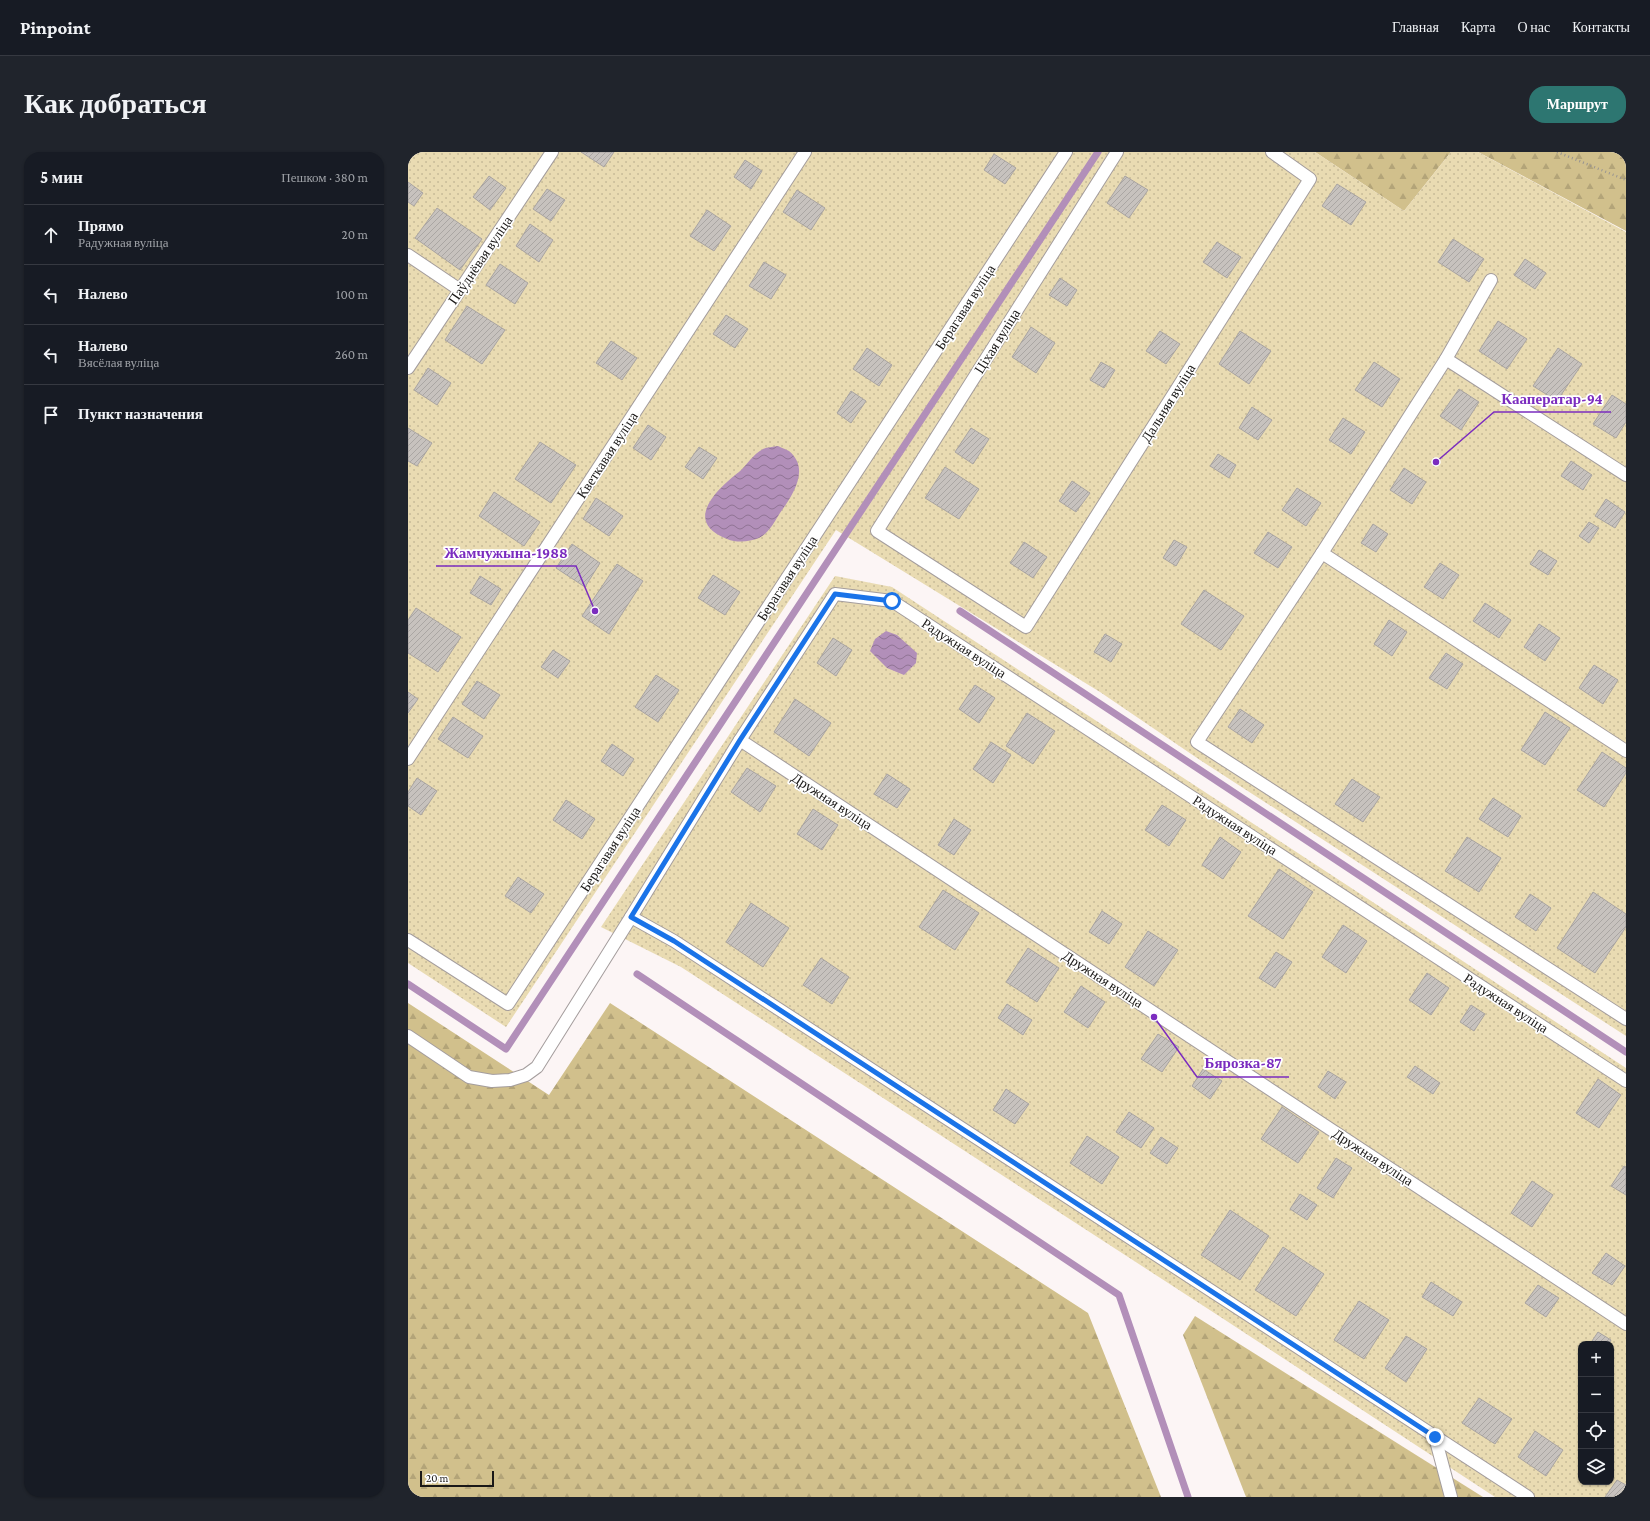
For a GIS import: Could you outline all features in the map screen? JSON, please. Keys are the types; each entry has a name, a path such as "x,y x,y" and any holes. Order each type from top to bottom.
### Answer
{"lane":[{"name":"Паўднёвая вуліца","path":"408,368 552,152"},
{"name":"Кветкавая вуліца","path":"408,758 805,152"},
{"name":"Берагавая вуліца","path":"408,940 508,1004 1066,152"},
{"name":"Ціхая вуліца","path":"1026,627 878,531 1117,152"},
{"name":"Дальняя вуліца","path":"1026,627 1310,179 1272,152"},
{"path":"408,255 460,290"},
{"path":"1491,280 1446,359 1322,553 1197,742 1626,1020"},
{"path":"1446,359 1626,475"},
{"path":"1322,553 1626,751"},
{"name":"Радужная вуліца","path":"740,740 835,594 892,601 1626,1081"},
{"path":"408,1036 469,1076 492,1081 510,1080 526,1075 536,1067 631,917 740,740"},
{"name":"Дружная вуліца","path":"740,740 1626,1324"},
{"path":"631,917 680,946 1528,1497"},
{"path":"1435,1437 1451,1497"}],"path":[{"path":"1557,152 1626,180"}],"green space":[{"path":"1315,152 1451,152 1404,211"},
{"path":"1478,152 1626,152 1626,231"},
{"path":"408,1003 549,1095 610,1003 1088,1313 1161,1497 408,1497"},
{"path":"1195,1316 1483,1497 1246,1497 1183,1335"}],"shaded area":[{"path":"408,152 1315,152 1404,211 1451,152 1478,152 1626,232 1626,1036 1200,760 1100,692 836,530 506,1027 408,963"},
{"path":"835,576 892,587 1626,1068 1626,1497 1495,1497 681,967 601,927"}],"water":[{"path":"778,446 789,451 795,458 799,466 799,474 790,499 771,527 763,536 747,541 727,539 714,532 707,524 705,515 714,496 759,451"},
{"path":"886,631 897,635 917,653 916,663 904,675 887,668 870,651 875,639"}],"building":[{"path":"581,152 614,152 604,167"},
{"path":"994,154 1016,168 1005,184 984,170"},
{"path":"745,160 762,171 751,189 734,177"},
{"path":"489,176 506,188 490,210 473,197"},
{"path":"1125,176 1148,190 1129,218 1107,203"},
{"path":"408,182 423,193 414,206 408,202"},
{"path":"1337,184 1366,202 1351,225 1322,206"},
{"path":"547,189 565,200 551,221 533,209"},
{"path":"797,190 825,208 811,230 783,212"},
{"path":"437,208 482,239 460,270 415,238"},
{"path":"707,210 731,226 714,251 690,236"},
{"path":"530,224 553,240 539,262 516,246"},
{"path":"1453,239 1484,259 1469,282 1438,262"},
{"path":"1217,242 1241,257 1227,278 1203,262"},
{"path":"1525,259 1546,273 1535,289 1514,275"},
{"path":"764,262 786,275 771,299 749,286"},
{"path":"500,264 528,283 515,304 486,285"},
{"path":"1060,278 1077,290 1067,306 1049,295"},
{"path":"467,306 505,330 482,364 445,340"},
{"path":"726,315 748,329 735,348 713,334"},
{"path":"1498,321 1527,339 1507,369 1479,351"},
{"path":"1031,327 1055,343 1036,373 1012,357"},
{"path":"1160,331 1180,344 1166,364 1146,351"},
{"path":"1240,331 1271,351 1249,384 1219,364"},
{"path":"611,341 637,358 622,380 596,363"},
{"path":"867,348 892,365 879,386 853,369"},
{"path":"1558,348 1582,364 1557,401 1533,386"},
{"path":"1101,362 1115,370 1104,388 1090,380"},
{"path":"1374,362 1400,379 1382,407 1355,390"},
{"path":"428,368 451,383 437,405 414,390"},
{"path":"1459,389 1479,402 1461,430 1440,416"},
{"path":"851,391 866,401 851,423 837,413"},
{"path":"1612,395 1626,404 1626,422 1616,438 1593,424"},
{"path":"1252,407 1272,420 1258,440 1239,428"},
{"path":"1343,418 1365,432 1351,454 1329,440"},
{"path":"648,425 666,437 651,460 633,448"},
{"path":"408,428 432,443 417,466 408,461"},
{"path":"971,428 989,439 973,464 955,452"},
{"path":"540,442 576,465 551,503 515,479"},
{"path":"699,447 717,458 703,479 685,467"},
{"path":"1218,454 1236,465 1229,478 1210,466"},
{"path":"1571,461 1592,475 1583,490 1561,476"},
{"path":"945,467 979,489 959,519 925,498"},
{"path":"1404,468 1426,482 1412,504 1390,490"},
{"path":"1072,481 1090,493 1076,512 1059,501"},
{"path":"1297,488 1321,503 1306,526 1282,510"},
{"path":"494,492 540,522 524,546 479,516"},
{"path":"596,498 623,516 609,536 583,519"},
{"path":"1606,499 1625,512 1615,528 1595,516"},
{"path":"1589,522 1599,528 1589,543 1579,536"},
{"path":"1373,524 1388,534 1376,552 1361,543"},
{"path":"1268,532 1292,547 1278,568 1254,553"},
{"path":"1174,540 1187,547 1176,566 1163,558"},
{"path":"1024,542 1047,557 1033,578 1010,563"},
{"path":"572,544 600,563 585,587 556,568"},
{"path":"1539,550 1557,561 1548,575 1530,564"},
{"path":"1440,563 1459,575 1443,599 1424,587"},
{"path":"617,564 643,581 609,634 582,616"},
{"path":"713,575 740,592 725,615 698,598"},
{"path":"480,576 501,589 491,605 470,593"},
{"path":"1204,590 1244,616 1221,650 1181,624"},
{"path":"1485,603 1511,620 1499,638 1473,621"},
{"path":"416,608 461,637 438,672 408,653 408,620"},
{"path":"1389,620 1407,632 1392,656 1374,644"},
{"path":"1539,624 1560,638 1545,661 1524,647"},
{"path":"1105,634 1122,644 1111,662 1094,652"},
{"path":"833,638 852,650 836,676 817,663"},
{"path":"553,650 570,661 558,678 541,667"},
{"path":"1446,653 1463,664 1447,689 1429,678"},
{"path":"1594,665 1618,680 1603,704 1579,688"},
{"path":"656,675 679,690 658,722 635,707"},
{"path":"477,681 500,695 484,719 462,704"},
{"path":"975,685 995,698 979,723 959,709"},
{"path":"408,692 418,699 408,713"},
{"path":"795,699 831,723 809,756 774,732"},
{"path":"1240,709 1264,725 1252,743 1228,727"},
{"path":"1545,712 1570,728 1545,765 1521,750"},
{"path":"1027,713 1055,731 1033,764 1006,746"},
{"path":"453,717 483,736 468,758 438,739"},
{"path":"991,742 1011,755 993,783 973,769"},
{"path":"612,744 634,759 623,776 601,761"},
{"path":"1602,752 1626,768 1626,773 1604,807 1577,790"},
{"path":"747,768 776,786 760,812 731,792"},
{"path":"887,774 910,789 897,808 874,794"},
{"path":"417,778 437,791 421,815 408,806 408,792"},
{"path":"1352,779 1380,797 1363,822 1335,804"},
{"path":"1493,798 1521,816 1508,837 1479,819"},
{"path":"566,800 595,819 582,839 553,820"},
{"path":"1162,805 1186,820 1169,846 1145,830"},
{"path":"813,809 838,825 822,850 797,834"},
{"path":"954,819 971,830 954,855 938,845"},
{"path":"1220,837 1241,852 1223,879 1202,865"},
{"path":"1467,837 1501,858 1479,892 1445,871"},
{"path":"1279,869 1313,892 1283,939 1248,916"},
{"path":"518,877 544,894 531,913 505,896"},
{"path":"943,890 979,913 955,950 919,927"},
{"path":"1593,892 1626,914 1626,927 1595,973 1557,948"},
{"path":"1530,894 1551,908 1536,931 1515,917"},
{"path":"751,903 789,928 763,967 726,942"},
{"path":"1102,911 1122,924 1109,944 1089,932"},
{"path":"1343,925 1367,941 1346,973 1322,957"},
{"path":"1148,931 1178,950 1154,986 1125,967"},
{"path":"1028,948 1059,968 1037,1002 1006,982"},
{"path":"1276,952 1292,962 1275,988 1259,978"},
{"path":"821,958 849,977 832,1004 803,985"},
{"path":"1427,973 1449,988 1431,1015 1409,1000"},
{"path":"1081,986 1105,1002 1088,1028 1064,1012"},
{"path":"1007,1004 1032,1020 1023,1035 998,1018"},
{"path":"1471,1005 1485,1014 1474,1031 1460,1022"},
{"path":"1158,1034 1179,1047 1162,1072 1141,1059"},
{"path":"1415,1066 1440,1083 1433,1094 1407,1077"},
{"path":"1203,1069 1222,1081 1210,1099 1192,1086"},
{"path":"1328,1071 1346,1082 1335,1099 1318,1087"},
{"path":"1598,1079 1621,1095 1599,1128 1576,1113"},
{"path":"1006,1089 1029,1104 1015,1124 993,1110"},
{"path":"1282,1107 1319,1132 1298,1163 1261,1139"},
{"path":"1129,1112 1154,1128 1141,1148 1116,1132"},
{"path":"1087,1136 1119,1157 1102,1184 1070,1163"},
{"path":"1161,1137 1178,1148 1167,1164 1150,1153"},
{"path":"1336,1158 1352,1168 1333,1198 1317,1188"},
{"path":"1624,1166 1626,1167 1626,1195 1611,1186"},
{"path":"1532,1181 1553,1195 1532,1227 1511,1213"},
{"path":"1300,1194 1317,1205 1307,1220 1290,1209"},
{"path":"1230,1210 1269,1236 1240,1280 1201,1255"},
{"path":"1283,1247 1324,1274 1296,1316 1255,1290"},
{"path":"1606,1253 1625,1266 1612,1285 1592,1273"},
{"path":"1431,1282 1462,1302 1453,1316 1422,1297"},
{"path":"1538,1285 1559,1298 1546,1317 1525,1303"},
{"path":"1359,1301 1389,1320 1364,1359 1334,1340"},
{"path":"1598,1332 1611,1340 1610,1341 1592,1341"},
{"path":"1406,1336 1427,1349 1406,1382 1385,1368"},
{"path":"1479,1398 1512,1419 1495,1444 1462,1423"},
{"path":"1535,1431 1563,1450 1546,1476 1518,1457"},
{"path":"1617,1480 1626,1485 1626,1497 1605,1497"}],"waterway":[{"path":"408,984 506,1049 1098,152"},
{"path":"960,611 1626,1052"},
{"path":"637,974 1119,1295 1188,1497"}],"place":[{"name":"Кааператар-94","path":"1436,462"},
{"name":"Жамчужына-1988","path":"595,611"},
{"name":"Бярозка-87","path":"1154,1017"}],"route":[{"path":"892,601 835,594 740,740 631,917 674,941 1435,1437"}]}
